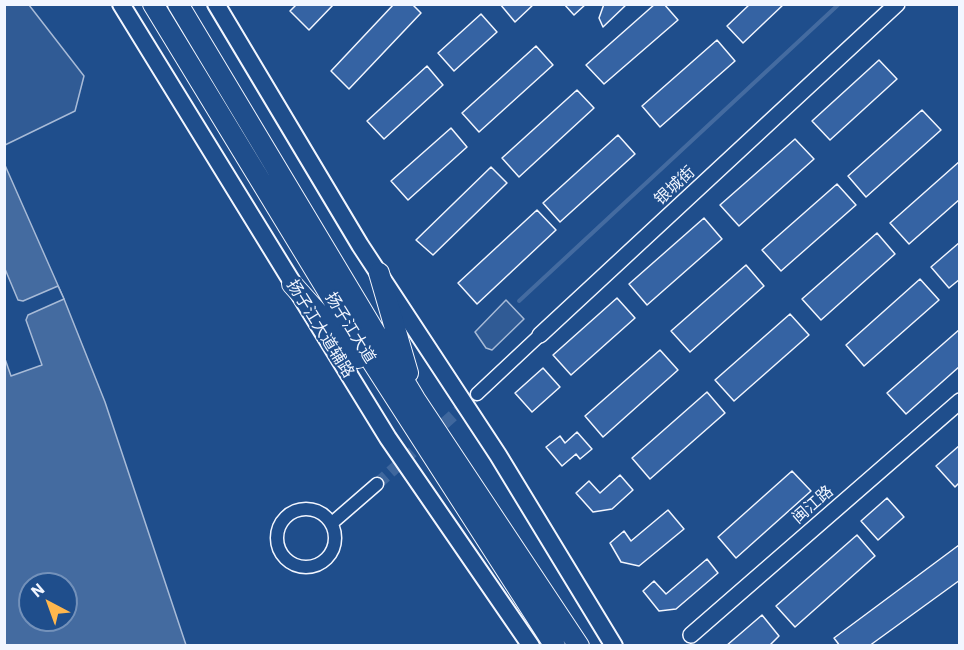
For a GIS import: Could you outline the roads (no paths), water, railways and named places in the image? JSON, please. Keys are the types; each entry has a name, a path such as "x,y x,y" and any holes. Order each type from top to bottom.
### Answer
{"highway":[{"name":"扬子江大道","path":"153,4 406,400 555,645"},
{"name":"扬子江大道","path":"178,4 406,400 579,645"},
{"path":"379,273 406,400"},
{"path":"292,284 406,400"},
{"path":"554,607 586,645"}],"main road":[{"name":"扬子江大道辅路","path":"121,4 388,438 531,645"},
{"path":"216,4 379,273 498,455 614,645"}],"street":[{"name":"银城街","path":"477,394 897,4"},
{"name":"闽江路","path":"691,635 960,401"},
{"path":"332,524 377,484"},
{"path":"308,508 318,511 332,524 335,533 332,551 318,564 309,567 290,563 278,548 278,529 289,513 308,508"}],"waterway":[{"path":"519,301 839,4"}],"tunnel":[{"path":"377,484 477,394"}]}
